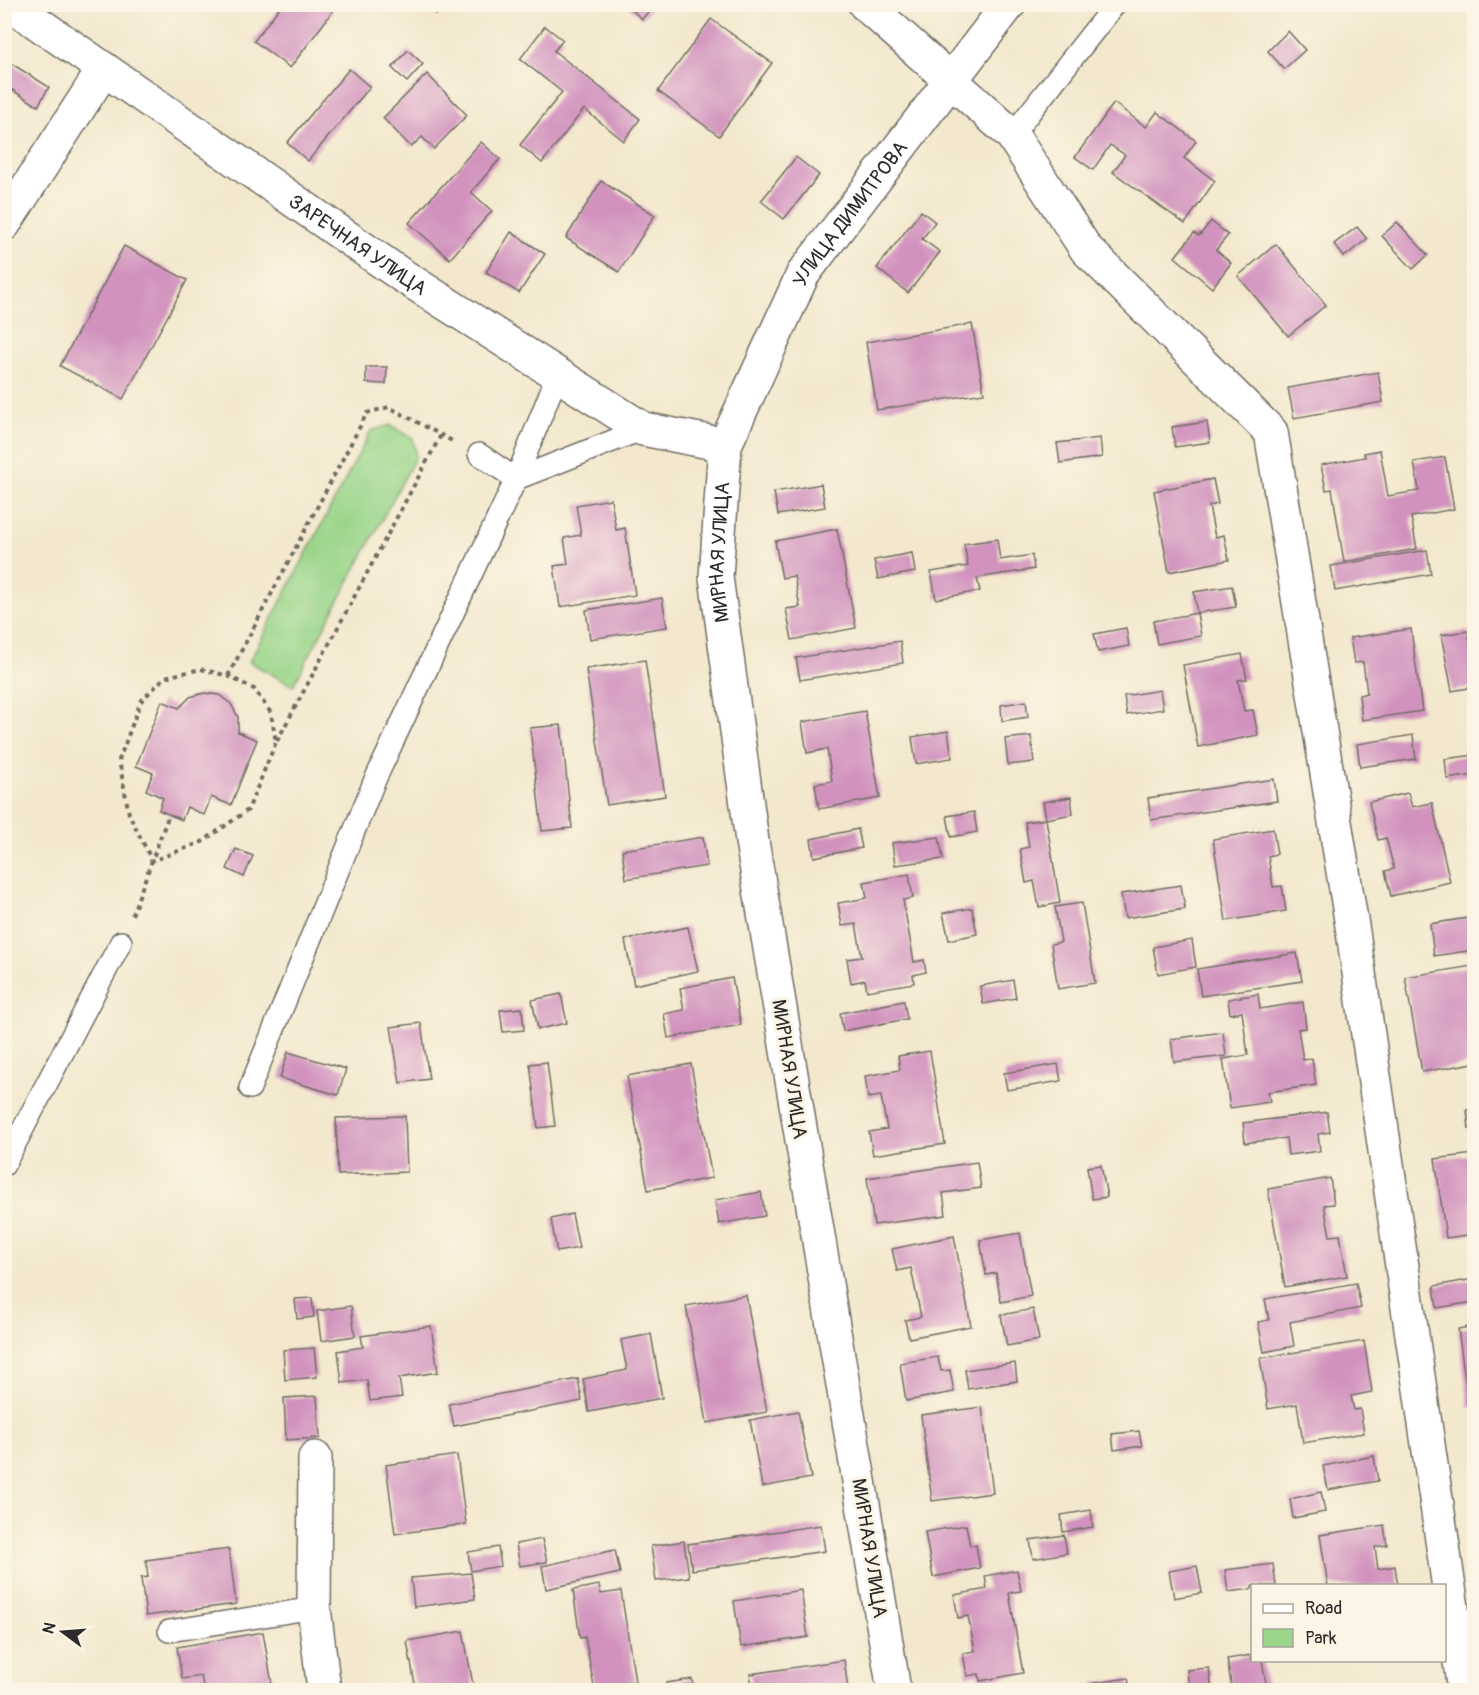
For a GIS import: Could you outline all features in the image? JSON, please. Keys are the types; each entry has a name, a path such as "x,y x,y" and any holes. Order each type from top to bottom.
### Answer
{"street":[{"name":"ЗАРЕЧНАЯ УЛИЦА","path":"10,4 400,274 642,429 725,445"},
{"path":"865,4 1012,135 1086,249 1271,432 1353,932 1464,1690"},
{"name":"УЛИЦА ДИМИТРОВА","path":"725,445 803,274 1009,4"},
{"path":"4,224 104,69"},
{"name":"МИРНАЯ УЛИЦА","path":"725,445 717,589 752,841 894,1690"},
{"path":"315,1458 314,1608 324,1690"}],"lane":[{"path":"1012,135 1115,4"},
{"path":"250,1088 374,782 516,479 557,376"},
{"path":"516,479 642,429"},
{"path":"479,454 516,479"},
{"path":"4,1166 121,942"},
{"path":"169,1631 314,1608"}],"path":[{"path":"228,676 367,413 389,407 479,454"},
{"path":"152,861 202,842 248,810 276,742 441,435"},
{"path":"152,861 129,814 119,760 141,701 165,677 201,669 228,676 254,689 271,713 276,742"},
{"path":"121,942 169,814"}],"green space":[{"path":"390,425 413,438 416,456 293,686 249,662 371,431"}],"building":[{"path":"282,4 325,4 333,11 290,68 254,41"},
{"path":"423,4 445,4 436,15"},
{"path":"625,4 655,4 642,19"},
{"path":"711,19 772,63 719,136 658,91"},
{"path":"545,26 563,40 554,51 640,119 624,141 584,109 542,163 520,145 562,92 520,59"},
{"path":"1288,31 1305,50 1284,69 1268,51"},
{"path":"408,50 423,64 407,82 392,68"},
{"path":"4,59 49,87 38,106 4,85"},
{"path":"349,69 370,87 308,161 287,143"},
{"path":"427,74 467,115 434,149 422,137 411,147 383,118"},
{"path":"1114,103 1146,127 1157,112 1196,141 1184,158 1215,181 1185,224 1113,172 1125,155 1110,145 1093,170 1075,157"},
{"path":"481,142 500,159 471,192 492,211 450,259 409,223"},
{"path":"796,157 819,175 784,219 761,201"},
{"path":"601,181 655,215 619,272 566,238"},
{"path":"921,211 935,222 922,239 940,252 908,293 877,268"},
{"path":"1211,221 1228,235 1216,250 1231,263 1212,288 1175,257 1194,233 1199,236"},
{"path":"1397,222 1428,255 1413,269 1382,236"},
{"path":"1357,227 1367,239 1344,257 1334,244"},
{"path":"511,232 545,254 519,293 486,272"},
{"path":"1276,244 1326,305 1288,336 1238,276"},
{"path":"124,246 187,280 123,399 60,366"},
{"path":"972,324 984,393 877,410 866,342"},
{"path":"366,367 387,367 386,384 366,383"},
{"path":"1378,372 1383,402 1294,418 1288,388"},
{"path":"1207,422 1210,442 1175,447 1172,427"},
{"path":"1100,438 1102,457 1060,463 1057,443"},
{"path":"1380,450 1388,496 1419,491 1414,462 1445,457 1454,509 1411,517 1417,549 1344,562 1332,489 1326,490 1321,465 1365,457 1364,453"},
{"path":"1213,479 1218,504 1209,506 1215,537 1224,535 1229,560 1169,572 1154,491"},
{"path":"821,484 825,507 778,515 774,492"},
{"path":"611,499 616,530 625,528 635,595 560,607 554,566 568,564 564,538 581,535 576,505"},
{"path":"837,529 856,628 792,640 786,609 800,607 794,576 782,578 775,541"},
{"path":"997,539 1000,560 1032,555 1034,569 977,578 980,591 936,599 931,572 968,566 964,544"},
{"path":"1427,550 1431,574 1335,591 1331,566"},
{"path":"912,553 915,572 878,579 874,560"},
{"path":"1232,586 1236,607 1197,613 1194,592"},
{"path":"662,598 667,627 590,639 586,610"},
{"path":"1197,613 1201,636 1157,644 1153,621"},
{"path":"1126,628 1129,646 1098,652 1094,634"},
{"path":"1411,629 1422,711 1362,720 1359,695 1367,693 1363,662 1354,663 1350,638"},
{"path":"1468,631 1474,667 1474,687 1452,691 1441,635"},
{"path":"900,641 903,663 800,680 796,658"},
{"path":"1242,654 1247,679 1238,680 1244,711 1253,710 1258,735 1198,747 1183,665"},
{"path":"645,660 665,796 607,805 586,669"},
{"path":"1160,690 1163,709 1127,715 1124,696"},
{"path":"204,693 219,695 231,704 238,717 238,732 257,740 231,805 211,797 204,815 187,807 182,820 159,810 163,798 146,790 153,773 136,766 162,701 179,708 190,697"},
{"path":"1026,701 1028,717 1002,721 1001,705"},
{"path":"865,711 880,798 819,809 815,784 832,781 827,749 807,753 802,722"},
{"path":"561,725 572,828 542,831 530,728"},
{"path":"948,731 952,758 916,764 912,737"},
{"path":"1413,735 1416,759 1360,767 1357,744"},
{"path":"1031,736 1034,762 1008,765 1005,739"},
{"path":"1474,755 1474,775 1447,779 1445,759"},
{"path":"1274,779 1277,801 1151,820 1148,798"},
{"path":"1408,793 1412,807 1432,803 1450,882 1391,896 1385,871 1394,869 1386,838 1378,840 1369,802"},
{"path":"1071,797 1073,814 1046,819 1043,802"},
{"path":"974,812 977,832 951,837 947,816"},
{"path":"1046,819 1060,903 1039,907 1034,881 1026,883 1020,849 1029,847 1025,822"},
{"path":"858,829 862,848 814,857 811,839"},
{"path":"1273,829 1277,854 1268,856 1273,887 1282,886 1286,911 1226,921 1213,839"},
{"path":"703,837 707,866 626,879 622,850"},
{"path":"939,837 943,859 895,865 892,843"},
{"path":"236,849 253,856 244,877 227,869"},
{"path":"909,874 913,898 903,900 914,962 924,960 926,972 913,975 914,983 867,991 865,980 851,983 847,959 862,957 856,924 842,926 838,903 867,898 864,882"},
{"path":"1181,885 1185,909 1125,918 1121,894"},
{"path":"1082,903 1095,983 1058,989 1051,944 1061,942 1055,907"},
{"path":"972,908 977,934 949,940 943,913"},
{"path":"1474,917 1474,950 1434,956 1430,924"},
{"path":"688,927 698,971 634,985 625,940"},
{"path":"1192,940 1196,967 1158,974 1153,947"},
{"path":"1297,953 1302,981 1201,996 1197,969"},
{"path":"1472,966 1474,1063 1422,1072 1405,977"},
{"path":"732,978 741,1025 668,1038 664,1014 684,1010 680,988"},
{"path":"1013,980 1016,998 983,1004 980,986"},
{"path":"561,994 567,1023 538,1029 532,1000"},
{"path":"1258,994 1260,1009 1303,1002 1306,1028 1298,1029 1303,1060 1312,1059 1316,1085 1268,1092 1270,1102 1230,1108 1223,1059 1248,1055 1242,1012 1230,1014 1228,999"},
{"path":"904,1001 907,1019 843,1031 840,1013"},
{"path":"522,1008 524,1030 503,1032 500,1010"},
{"path":"421,1023 429,1079 400,1083 391,1027"},
{"path":"1223,1032 1226,1056 1174,1062 1171,1039"},
{"path":"930,1051 945,1144 873,1155 869,1132 887,1129 881,1096 868,1098 865,1076 900,1070 898,1056"},
{"path":"288,1052 346,1069 338,1095 280,1078"},
{"path":"547,1062 555,1126 538,1128 530,1064"},
{"path":"691,1064 712,1178 648,1190 627,1076"},
{"path":"1058,1064 1061,1081 1007,1090 1004,1073"},
{"path":"1474,1108 1474,1128 1469,1129 1467,1110"},
{"path":"1327,1112 1330,1132 1318,1134 1320,1151 1288,1155 1286,1138 1245,1143 1243,1123"},
{"path":"405,1116 407,1172 338,1175 336,1118"},
{"path":"1474,1154 1474,1234 1446,1238 1435,1159"},
{"path":"977,1162 981,1188 943,1193 946,1215 874,1225 867,1178"},
{"path":"1101,1165 1107,1197 1092,1199 1087,1167"},
{"path":"1330,1178 1334,1204 1324,1205 1330,1236 1340,1235 1347,1276 1285,1287 1268,1189"},
{"path":"761,1192 765,1216 719,1224 715,1200"},
{"path":"572,1214 579,1248 557,1252 551,1219"},
{"path":"1020,1233 1031,1296 1001,1302 996,1273 986,1275 980,1240"},
{"path":"954,1236 971,1326 909,1338 905,1320 921,1317 911,1268 897,1271 892,1249"},
{"path":"1474,1279 1474,1302 1437,1308 1434,1286"},
{"path":"1356,1283 1361,1308 1290,1322 1294,1346 1264,1352 1258,1322 1269,1320 1265,1299"},
{"path":"746,1295 767,1412 707,1423 686,1306"},
{"path":"312,1298 314,1317 297,1319 295,1299"},
{"path":"351,1306 355,1336 321,1341 317,1311"},
{"path":"1033,1309 1039,1340 1007,1346 1001,1315"},
{"path":"431,1326 438,1372 399,1378 402,1397 370,1401 367,1380 342,1383 338,1351 363,1347 361,1336"},
{"path":"1474,1326 1474,1406 1469,1407 1458,1329"},
{"path":"651,1334 662,1398 589,1412 583,1379 627,1370 621,1340"},
{"path":"1364,1341 1372,1392 1351,1396 1354,1410 1360,1409 1364,1433 1303,1443 1297,1404 1268,1409 1260,1358"},
{"path":"314,1348 317,1377 285,1380 283,1350"},
{"path":"938,1357 941,1371 950,1370 954,1392 906,1401 900,1363"},
{"path":"1015,1363 1017,1381 968,1389 965,1370"},
{"path":"578,1379 582,1401 454,1426 449,1404"},
{"path":"317,1396 320,1438 286,1440 284,1398"},
{"path":"982,1407 993,1493 932,1501 921,1415"},
{"path":"798,1411 811,1478 762,1487 750,1420"},
{"path":"1139,1431 1142,1446 1114,1450 1112,1434"},
{"path":"457,1455 466,1524 395,1534 386,1465"},
{"path":"1374,1456 1378,1481 1328,1490 1323,1466"},
{"path":"1321,1492 1325,1512 1293,1518 1290,1499"},
{"path":"1091,1510 1093,1527 1063,1532 1061,1515"},
{"path":"821,1525 825,1551 692,1570 688,1544"},
{"path":"966,1525 970,1546 976,1545 980,1568 933,1577 925,1532"},
{"path":"1384,1525 1387,1545 1375,1547 1378,1569 1395,1566 1398,1584 1328,1584 1320,1535"},
{"path":"1064,1535 1067,1553 1033,1559 1030,1540"},
{"path":"542,1539 547,1562 520,1566 516,1544"},
{"path":"684,1541 689,1577 656,1581 651,1546"},
{"path":"498,1547 501,1566 471,1571 468,1552"},
{"path":"229,1549 236,1604 146,1616 141,1578 148,1577 146,1560"},
{"path":"615,1550 620,1573 546,1589 542,1566"},
{"path":"1273,1564 1276,1584 1251,1584 1251,1589 1228,1592 1225,1570"},
{"path":"1197,1566 1202,1593 1174,1598 1169,1571"},
{"path":"1017,1570 1021,1591 1009,1593 1023,1673 980,1681 979,1674 967,1676 963,1653 975,1651 968,1616 958,1618 954,1595 987,1589 985,1576"},
{"path":"471,1573 475,1599 414,1607 411,1578"},
{"path":"599,1585 601,1594 621,1591 635,1681 594,1687 585,1637 580,1638 573,1590"},
{"path":"801,1590 808,1637 741,1647 734,1601"},
{"path":"463,1631 474,1690 416,1690 407,1641"},
{"path":"263,1632 273,1690 204,1690 201,1676 182,1679 177,1647"},
{"path":"1251,1655 1251,1662 1262,1662 1267,1690 1232,1690 1227,1659"},
{"path":"844,1660 848,1689 753,1690 750,1674"},
{"path":"1209,1668 1212,1690 1189,1690 1187,1670"},
{"path":"1128,1678 1130,1690 1095,1690 1093,1683"},
{"path":"692,1679 694,1690 667,1690 666,1683"}]}
